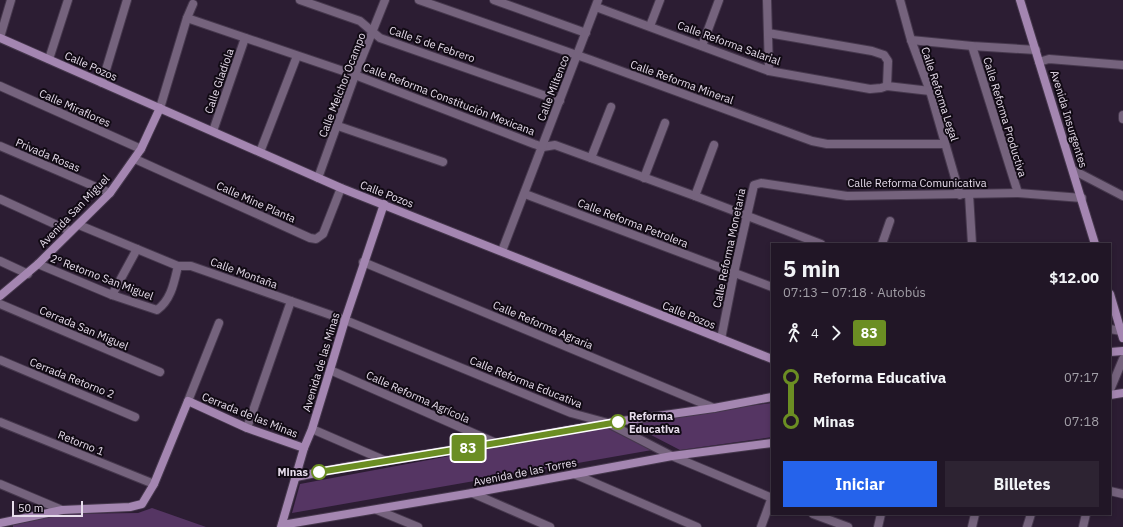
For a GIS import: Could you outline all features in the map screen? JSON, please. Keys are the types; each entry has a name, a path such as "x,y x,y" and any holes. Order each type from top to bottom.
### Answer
{"street":[{"path":"0,37 11,0"},
{"path":"49,59 68,0"},
{"path":"102,83 127,0"},
{"name":"Calle 5 de Febrero","path":"300,0 360,21 380,38 560,101"},
{"name":"Calle Melchor Ocampo","path":"318,178 338,126 355,75 385,0"},
{"name":"Calle Reforma Mineral","path":"419,0 812,141 828,144 945,144"},
{"path":"494,0 586,33"},
{"path":"650,26 660,0"},
{"path":"702,46 719,0"},
{"path":"767,0 769,71"},
{"name":"Calle Reforma Legal","path":"900,0 911,40 930,91 960,195"},
{"name":"Avenida Insurgentes","path":"1020,0 1095,243"},
{"name":"Calle Miltenco","path":"502,251 597,3"},
{"name":"Calle Reforma Salarial","path":"597,3 650,26 769,71 870,89 887,86 930,91"},
{"path":"160,108 187,18 193,4"},
{"name":"Calle Reforma Constitución Mexicana","path":"187,18 355,75 534,144 543,147 555,145 819,243"},
{"path":"768,33 872,51 884,55 888,61 887,86"},
{"name":"Calle Pozos","path":"0,37 341,188 771,359"},
{"name":"Calle Gladiola","path":"213,131 245,38"},
{"path":"911,40 1036,50"},
{"name":"Calle Reforma Productiva","path":"972,46 1018,193"},
{"path":"260,152 297,56"},
{"path":"1040,62 1049,60 1123,65"},
{"name":"Calle Miraflores","path":"0,86 141,149"},
{"path":"591,158 611,107"},
{"name":"Avenida San Miguel","path":"0,296 28,274 110,193 141,149 160,108"},
{"path":"644,178 665,123"},
{"path":"338,126 443,162"},
{"path":"695,196 714,145"},
{"name":"Privada Rosas","path":"0,146 110,193"},
{"name":"Calle Mine Planta","path":"135,159 310,238 316,239 323,234 341,188"},
{"path":"1073,170 1123,196"},
{"name":"Calle Reforma Comunicativa","path":"754,185 761,183 847,196 1018,193 1082,198"},
{"name":"Calle Reforma Monetaria","path":"721,340 746,216 754,185"},
{"name":"Calle Reforma Petrolera","path":"525,194 771,287"},
{"path":"969,194 972,243"},
{"path":"0,199 70,231"},
{"name":"Avenida de las Minas","path":"282,526 304,448 312,429 363,262 384,204"},
{"path":"882,243 890,220"},
{"path":"79,225 178,266"},
{"path":"112,295 137,249"},
{"path":"0,261 28,274"},
{"name":"Calle Reforma Agraria","path":"363,262 714,408"},
{"name":"2º Retorno San Miguel","path":"38,264 112,295 157,310 164,305 172,290 178,266"},
{"name":"Calle Montaña","path":"178,266 191,266 291,301"},
{"path":"1111,297 1122,334"},
{"path":"248,428 291,301"},
{"name":"Calle Reforma Educativa","path":"291,301 345,320 571,413 608,423 672,456 771,498"},
{"name":"Cerrada San Miguel","path":"0,304 160,372"},
{"path":"0,522 62,510 130,507 142,504 154,484 219,323"},
{"path":"1111,329 1122,334"},
{"path":"1111,352 1123,351"},
{"path":"1111,388 1123,359"},
{"name":"Cerrada Retorno 2","path":"0,360 135,416"},
{"name":"Calle Reforma Agrícola","path":"330,370 496,443"},
{"path":"1111,395 1123,393"},
{"path":"296,478 345,467 496,443 608,423 714,408 771,397"},
{"name":"Cerrada de las Minas","path":"188,401 248,428 304,448"},
{"name":"Retorno 1","path":"0,422 154,484"},
{"path":"312,429 386,461"},
{"name":"Avenida de las Torres","path":"282,526 306,524 672,456 771,442"},
{"path":"574,474 697,527"},
{"path":"0,484 62,510"},
{"path":"1111,491 1123,494"},
{"path":"472,493 550,527"},
{"path":"761,527 771,501"},
{"path":"377,510 418,527"},
{"path":"878,527 882,515"},
{"path":"972,527 975,515"},
{"path":"1027,527 1030,515"},
{"path":"1083,527 1086,515"},
{"path":"821,527 825,516 848,527"}],"shaded area":[{"path":"771,403 771,437 680,450 626,422"},
{"path":"605,427 652,450 292,513 300,484"},
{"path":"152,508 206,527 13,527 13,522 55,514 138,513"}],"bus line":[{"name":"83","path":"319,472 618,422"}],"place":[{"name":"Reforma Educativa","path":"618,422"},
{"name":"Minas","path":"319,472"}]}
